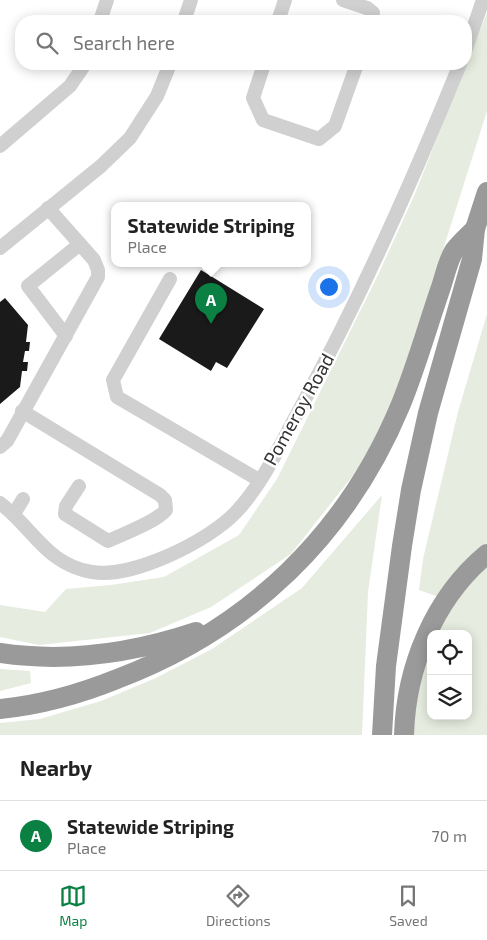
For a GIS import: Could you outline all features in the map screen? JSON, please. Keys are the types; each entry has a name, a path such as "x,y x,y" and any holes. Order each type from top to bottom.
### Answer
{"highway":[{"path":"382,735 386,666 411,490 428,413 472,259 475,229 487,192"},
{"path":"0,709 68,695 130,674 188,647 231,620 280,582 316,545 355,492 377,456 401,404 453,252 475,229"},
{"path":"404,735 410,685 424,642 442,604 470,570 487,554"},
{"path":"0,653 74,657 104,655 163,643 231,620"}],"street":[{"path":"102,15 107,0"},
{"path":"186,15 191,0"},
{"path":"280,15 285,0"},
{"path":"343,0 370,9 373,15"},
{"path":"472,32 483,0"},
{"path":"0,146 70,86 81,70"},
{"path":"0,248 101,166 130,138 157,96 168,70"},
{"path":"262,70 252,98 263,120 319,139 335,126 355,70"},
{"name":"Pomeroy Road","path":"0,503 14,514 44,549 62,562 77,569 93,573 117,572 141,566 199,541 213,532 238,510 259,480 318,376 396,216 457,70"},
{"path":"3,444 98,277 96,262 48,208"},
{"path":"66,336 28,286 80,244"},
{"path":"170,278 114,380 118,397 259,480"},
{"path":"22,411 160,495 165,500 166,510 142,526 108,541 65,514 66,506 79,486"},
{"path":"14,514 23,499"}],"shaded area":[{"path":"487,13 487,111 384,436 291,554 211,607 150,633 39,645 0,637 0,605 45,612 66,589 164,577 239,535 277,479 378,275 414,196 464,70 472,70 472,51"},
{"path":"487,314 487,543 470,556 436,596 419,590 423,559 458,412"},
{"path":"382,495 368,592 362,735 0,735 0,723 40,719 101,701 156,678 212,649 302,588"},
{"path":"487,567 487,735 412,735 418,691 427,661 427,720 472,720 472,630 439,630 463,591"},
{"path":"0,669 30,671 31,683 0,691"}],"building":[{"path":"201,270 264,309 227,368 216,362 211,371 159,339"},
{"path":"5,298 28,325 26,342 30,342 29,351 25,351 23,362 28,362 27,371 22,371 20,387 0,404 0,302"}],"place":[{"name":"Statewide Striping","path":"211,324"}]}
